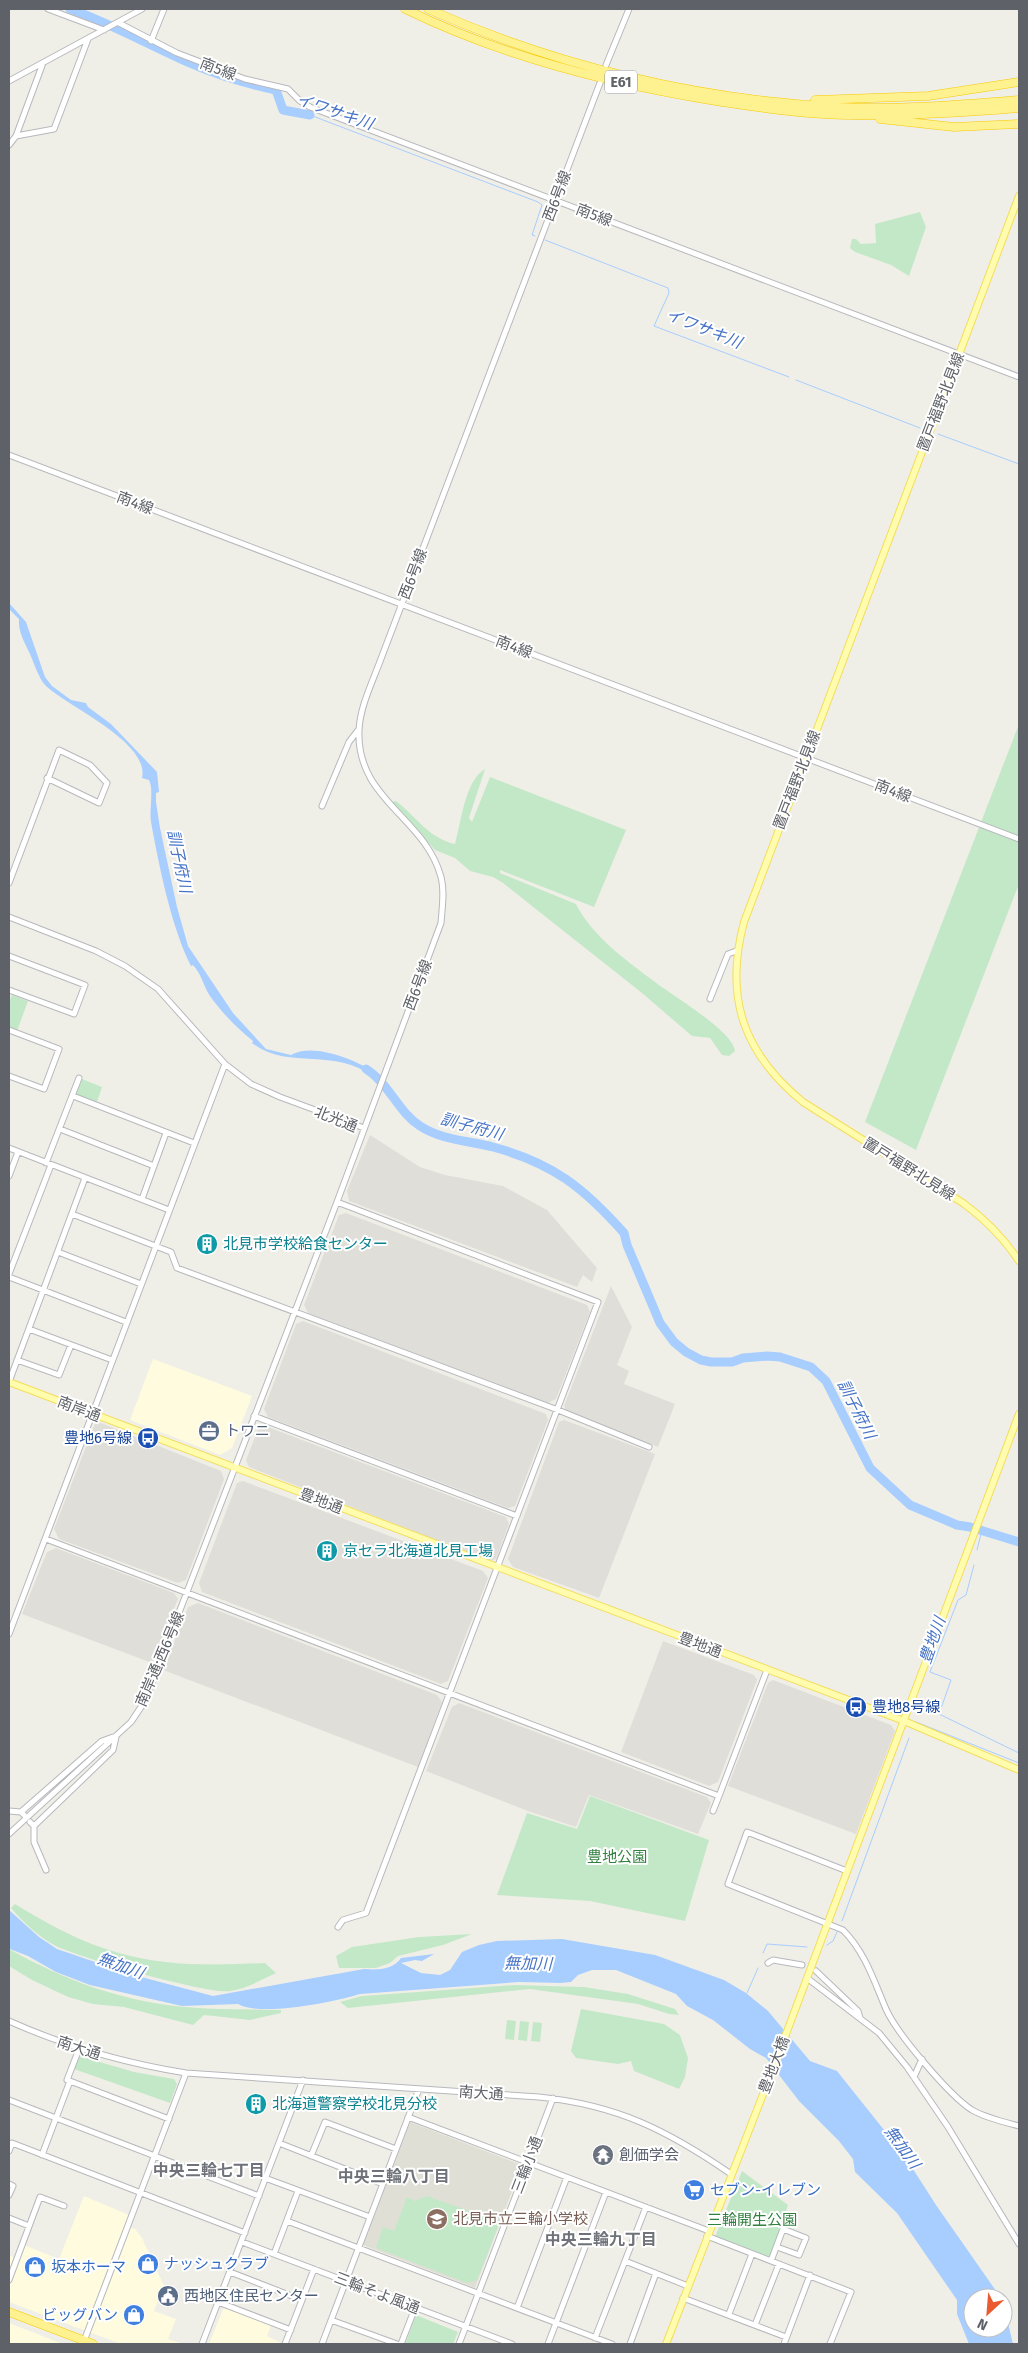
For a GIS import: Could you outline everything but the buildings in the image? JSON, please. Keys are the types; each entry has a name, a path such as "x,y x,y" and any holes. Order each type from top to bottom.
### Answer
{"highway":[{"name":"E61","path":"405,9 455,31 592,76 681,95 752,106 848,115 964,112 1019,108"},
{"name":"E61","path":"428,9 457,22 543,53 592,68 681,88 837,107 965,105 1019,100"},
{"path":"763,99 836,100 928,96 1019,82"},
{"path":"848,115 954,127 1019,124"},
{"path":"9,2312 93,2344"}],"main road":[{"name":"置戸福野北見線","path":"1019,196 805,758 744,922 736,951 736,989 741,1015 750,1038 771,1072 803,1102 985,1219 1005,1240 1019,1261"},
{"name":"南岸通","path":"9,1382 234,1468"},
{"path":"806,1980 1019,1414"},
{"name":"豊地通","path":"234,1468 904,1721"},
{"path":"904,1721 1019,1770"},
{"name":"豊地大橋","path":"731,2174 806,1980"},
{"path":"666,2344 731,2174"}],"street":[{"path":"48,9 104,30"},
{"path":"9,81 142,9"},
{"path":"151,40 164,9"},
{"path":"606,65 629,9"},
{"name":"南5線","path":"115,24 244,79 282,86 310,108 1019,377"},
{"path":"16,136 54,129 88,39"},
{"path":"9,145 16,136 43,63"},
{"name":"西6号線","path":"364,1128 441,923 443,895 441,877 426,845 383,798 371,781 362,757 359,729 364,707 402,604 600,83"},
{"name":"南4線","path":"9,455 1019,839"},
{"path":"322,806 349,742 359,729"},
{"path":"9,883 47,778 59,750 90,765 107,784 99,803 47,778"},
{"name":"北光通","path":"9,918 96,951 125,966 158,989 225,1064 251,1084 364,1128 234,1468"},
{"path":"710,999 728,954 736,951"},
{"path":"9,956 85,985 74,1014 9,990"},
{"path":"9,1030 59,1049 44,1089 9,1076"},
{"path":"9,1634 225,1064"},
{"path":"80,1078 60,1128 9,1276 43,1291 126,1322"},
{"path":"73,1096 194,1143"},
{"path":"60,1128 154,1166"},
{"path":"142,1199 166,1133"},
{"path":"9,1148 169,1210"},
{"path":"9,1176 18,1152"},
{"path":"9,1382 85,1178"},
{"path":"337,1202 598,1302 366,1913 360,1917 342,1920 338,1927"},
{"path":"72,1214 171,1252 177,1268 558,1410 649,1447"},
{"path":"58,1252 141,1284"},
{"path":"29,1329 112,1360"},
{"path":"17,1360 59,1375 71,1345"},
{"path":"254,1416 517,1516"},
{"name":"南岸通;西6号線","path":"9,1834 131,1722 145,1701 234,1468"},
{"path":"46,1539 719,1796"},
{"path":"713,1811 767,1670"},
{"path":"9,1811 23,1814 102,1741 116,1736"},
{"path":"46,1870 34,1842 32,1824 113,1750 116,1736"},
{"path":"848,1871 747,1832 728,1884 843,1930 857,1944 887,2011 902,2036 948,2089 973,2110 1019,2126"},
{"path":"768,1963 773,1960 802,1965"},
{"path":"816,1971 858,2011 860,2019"},
{"path":"806,1980 879,2033 914,2077 948,2127 1019,2244"},
{"name":"南大通","path":"9,2021 79,2049 135,2065 186,2073 553,2098 588,2104 639,2120 676,2138 731,2174"},
{"path":"79,2049 67,2080 169,2119"},
{"path":"914,2077 922,2059"},
{"path":"84,2341 186,2073"},
{"path":"202,2344 303,2080"},
{"path":"42,2155 70,2081"},
{"path":"322,2344 419,2089"},
{"name":"三輪小通","path":"459,2344 553,2098"},
{"path":"9,2100 259,2196"},
{"path":"408,2117 646,2207 752,2254 851,2292 830,2344"},
{"path":"311,2156 325,2122 396,2148"},
{"path":"9,2151 12,2143 245,2233"},
{"path":"279,2144 383,2184"},
{"path":"517,2308 567,2177"},
{"path":"266,2178 370,2218"},
{"path":"9,2184 12,2186 9,2196"},
{"path":"274,2254 298,2191"},
{"path":"548,2344 606,2192"},
{"path":"9,2280 40,2197 64,2206"},
{"path":"595,2338 646,2207"},
{"path":"9,2218 29,2226"},
{"path":"287,2221 612,2344"},
{"path":"771,2261 783,2229 806,2238 799,2255 777,2247"},
{"name":"三輪そよ風通","path":"242,2242 504,2343 512,2344"},
{"path":"728,2314 752,2254"},
{"path":"624,2261 688,2286"},
{"path":"755,2325 779,2264"},
{"path":"285,2344 314,2269"},
{"path":"230,2272 302,2300"},
{"path":"630,2344 656,2273"},
{"path":"784,2344 810,2276"},
{"path":"684,2298 786,2336"},
{"path":"218,2302 290,2330"},
{"path":"401,2344 415,2308"},
{"path":"332,2320 397,2344"}],"shaded area":[{"path":"370,1135 420,1167 445,1175 503,1186 547,1210 597,1268 592,1282 583,1275 577,1287 349,1201 347,1191"},
{"path":"346,1213 587,1305 590,1312 556,1399 548,1403 308,1313 304,1305 339,1215"},
{"path":"611,1286 632,1327 617,1365 629,1371 624,1384 675,1404 658,1447 567,1412 564,1406"},
{"path":"303,1321 546,1414 548,1420 515,1506 508,1508 268,1417 264,1409 296,1324"},
{"path":"153,1359 252,1396 232,1448 220,1455 130,1420"},
{"path":"564,1420 655,1454 599,1598 513,1567 508,1559 559,1422"},
{"path":"96,1421 221,1471 224,1479 186,1580 178,1583 59,1539 54,1529"},
{"path":"265,1426 506,1517 509,1524 496,1559 490,1561 249,1467 246,1460 258,1429"},
{"path":"243,1481 483,1571 488,1578 448,1681 441,1684 202,1592 199,1583 237,1483"},
{"path":"56,1548 174,1593 178,1599 152,1663 22,1614 47,1552"},
{"path":"198,1603 437,1695 442,1702 418,1767 163,1670 188,1607"},
{"path":"663,1641 754,1675 757,1680 718,1782 709,1786 621,1752"},
{"path":"773,1680 891,1725 895,1731 856,1834 728,1786 768,1683"},
{"path":"459,1703 707,1797 711,1803 698,1834 589,1795 576,1827 528,1811 426,1771 452,1707"},
{"name":"北見市立三輪小学校","path":"410,2122 522,2165 475,2288 363,2245"},
{"path":"84,2196 129,2215 125,2225 135,2229 142,2238 164,2286 154,2311 176,2319 168,2339 184,2344 121,2344 9,2302 9,2255 18,2260 24,2245 59,2259"},
{"path":"224,2307 271,2325 267,2336 283,2344 209,2344"},
{"path":"9,2323 63,2344 9,2344"}],"green space":[{"path":"920,212 926,227 909,276 891,265 855,252 850,248 852,239 856,239 861,244 876,243 875,224"},
{"path":"1019,724 1019,884 916,1150 865,1122"},
{"path":"485,769 469,818 472,822 490,777 626,830 594,907 500,870 500,873 576,904 591,927 611,947 644,974 714,1024 732,1043 735,1051 729,1056 722,1055 710,1038 692,1036 642,993 503,883 493,877 470,871 455,858 435,850 391,802 396,801 437,837 455,844 468,792 478,775"},
{"path":"12,995 28,1001 17,1031 9,1028 9,1002"},
{"path":"82,1079 102,1087 97,1102 76,1095"},
{"name":"豊地公園","path":"590,1796 709,1840 685,1921 590,1901 497,1895 527,1813 577,1829"},
{"path":"15,1904 40,1919 92,1944 137,1958 192,1964 265,1963 276,1973 248,1986 230,1991 217,1991 142,1974 88,1958 54,1945 37,1933 11,1908"},
{"path":"472,1934 443,1945 398,1956 390,1963 376,1968 339,1968 336,1956 352,1947 419,1937"},
{"path":"9,1949 72,1979 139,2000 197,2008 281,2010 281,2013 250,2020 204,2015 193,2025 124,2007 93,2004 68,1997 32,1980 9,1966"},
{"path":"515,1985 584,1987 628,1994 675,2009 679,2015 669,2014 638,2004 530,1989 348,2008 340,2002 362,1996"},
{"path":"581,2009 664,2024 680,2035 688,2058 685,2077 679,2089 634,2071 631,2061 618,2064 576,2058 571,2051"},
{"path":"507,2020 516,2021 514,2040 505,2039"},
{"path":"520,2021 529,2022 527,2041 518,2040"},
{"path":"533,2022 542,2023 540,2042 531,2041"},
{"path":"79,2056 134,2072 174,2079 177,2084 170,2103 74,2069"},
{"name":"三輪開生公園","path":"742,2171 788,2205 770,2258 715,2237"},
{"path":"427,2196 500,2222 477,2280 467,2283 376,2248 383,2227 394,2231 407,2197 415,2201"},
{"path":"416,2315 458,2332 453,2344 405,2344"}],"water":[{"name":"訓子府川","path":"9,603 26,622 45,677 52,686 71,700 86,703 88,707 111,724 157,772 159,792 156,793 156,802 160,828 177,907 188,946 233,1013 266,1049 291,1055 311,1050 334,1054 368,1068 376,1073 374,1077 359,1068 343,1063 281,1056 266,1051 252,1043 253,1041 230,1020 215,1002 196,969 193,965 191,966 177,933 162,876 151,822 149,780 142,778 141,765 133,751 121,739 105,726 57,695 43,683 19,628 19,619 9,609"},
{"name":"無加川","path":"9,1910 39,1937 57,1949 130,1974 213,1996 364,1969 384,1968 394,1965 401,1958 434,1954 422,1961 415,1960 401,1963 421,1973 440,1975 450,1970 462,1952 479,1945 497,1941 562,1939 655,1955 724,1980 746,1993 768,2011 810,2061 837,2071 904,2155 936,2205 994,2288 963,2288 963,2329 957,2314 957,2300 897,2213 855,2172 853,2159 839,2141 799,2101 766,2058 750,2049 713,2020 687,2006 676,1994 616,1970 592,1970 578,1975 571,1982 519,1982 360,1994 298,2007 263,2009 249,2008 238,2004 182,2006 90,1985 56,1972 28,1956 10,1949"},
{"path":"967,2338 1012,2338 1013,2344 969,2344"}],"waterway":[{"name":"イワサキ川","path":"70,9 101,21 202,68 276,90 283,110 310,115"},
{"name":"イワサキ川","path":"310,115 538,202 542,205 532,235 535,236"},
{"name":"イワサキ川","path":"545,240 668,288 669,293 654,326 789,377"},
{"name":"イワサキ川","path":"796,380 920,428"},
{"name":"イワサキ川","path":"938,434 1019,464"},
{"name":"訓子府川","path":"366,1069 381,1082 412,1120 428,1131 514,1153 550,1169 581,1190 624,1233 627,1245 660,1323 674,1342 686,1352 701,1360 711,1362 732,1362 743,1358 767,1356 780,1357 811,1367 826,1381 870,1468 910,1505 957,1525 970,1527 1019,1542"},
{"name":"豊地川","path":"977,1550 982,1530"},
{"name":"豊地川","path":"974,1565 966,1595 958,1600 930,1672 951,1680 939,1714 1019,1753"},
{"path":"916,1722 1019,1763"},
{"path":"842,1921 909,1738"},
{"path":"827,1945 833,1941 837,1932"},
{"path":"763,1953 767,1944 807,1947"},
{"path":"747,1993 758,1968"}],"place":[{"name":"北見市学校給食センター","path":"207,1244"},
{"name":"トワニ","path":"209,1431"},
{"name":"豊地6号線","path":"148,1438"},
{"name":"京セラ北海道北見工場","path":"327,1551"},
{"name":"豊地8号線","path":"856,1707"},
{"name":"北海道警察学校北見分校","path":"256,2104"},
{"name":"創価学会","path":"603,2155"},
{"name":"セブン-イレブン","path":"694,2190"},
{"name":"北見市立三輪小学校","path":"437,2219"},
{"name":"ナッシュクラブ","path":"148,2264"},
{"name":"坂本ホーマ","path":"35,2267"},
{"name":"西地区住民センター","path":"168,2296"},
{"name":"ビッグバン","path":"134,2315"}],"district":[{"name":"中央三輪七丁目","path":"209,2170"},
{"name":"中央三輪八丁目","path":"394,2176"},
{"name":"中央三輪九丁目","path":"601,2239"}]}
